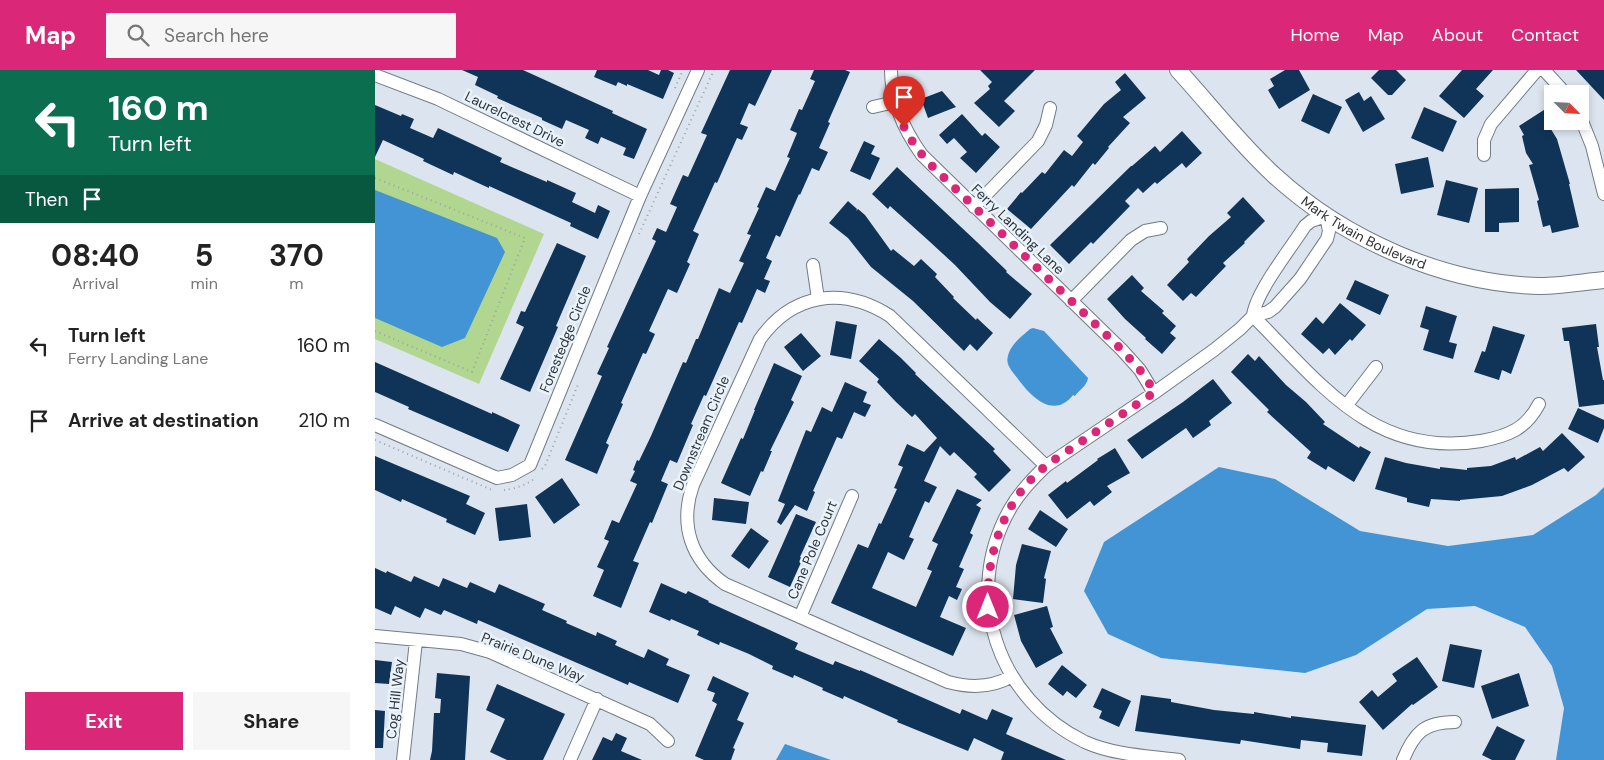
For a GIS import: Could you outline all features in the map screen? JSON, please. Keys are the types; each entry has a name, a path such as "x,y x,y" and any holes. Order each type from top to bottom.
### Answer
{"street":[{"name":"Forestedge Circle","path":"375,425 497,478 512,475 530,465 640,196 698,70"},
{"name":"Ferry Landing Lane","path":"891,70 895,102 907,132 922,155 1131,360 1155,392"},
{"name":"Mark Twain Boulevard","path":"1178,70 1263,164 1291,190 1326,216 1357,235 1397,254 1435,268 1480,280 1540,286 1604,280"},
{"path":"1483,155 1484,140 1491,124 1537,70"},
{"path":"1543,70 1557,85"},
{"name":"Laurelcrest Drive","path":"375,75 438,99 640,196"},
{"path":"873,107 895,102"},
{"path":"974,207 1037,141 1047,125 1050,108"},
{"path":"1586,130 1592,146 1604,194"},
{"path":"1179,760 1130,754 1101,748 1072,735 1047,718 1028,698 1012,676 999,648 990,620 988,593 991,562 998,534 1010,509 1026,486 1046,466 1228,340 1253,316 1268,312 1275,307 1293,289 1327,239 1329,231 1326,216 1311,221 1305,226 1259,295 1253,316"},
{"path":"1071,301 1131,240 1145,231 1161,228"},
{"path":"813,265 818,299"},
{"name":"Downstream Circle","path":"1012,676 997,684 987,686 958,685 735,589 717,578 703,564 693,547 687,526 690,494 760,339 766,330 783,314 800,304 828,297 849,299 871,305 890,316 1046,466"},
{"path":"1253,316 1327,390 1346,406 1373,424 1404,437 1429,442 1459,443 1495,438 1515,431 1530,419 1539,404"},
{"path":"1346,406 1376,367"},
{"name":"Cane Pole Court","path":"800,617 852,496"},
{"name":"Prairie Dune Way","path":"375,636 461,644 490,652 650,724 668,741"},
{"name":"Cog Hill Way","path":"403,760 416,641"},
{"path":"570,760 597,699"},
{"path":"1403,760 1412,740 1423,729 1438,723 1455,722"}],"path":[{"path":"672,95 683,70"},
{"path":"375,178 525,238 472,372 375,330"}],"green space":[{"path":"375,159 544,234 479,384 375,339"}],"water":[{"path":"375,190 497,238 505,252 465,338 442,347 375,318"},
{"path":"1033,328 1044,331 1088,378 1085,386 1066,402 1051,405 1037,399 1024,386 1009,365 1007,359 1011,348"},
{"path":"1219,467 1275,479 1360,531 1448,546 1533,535 1596,495 1604,487 1604,760 1556,760 1564,708 1552,666 1525,627 1475,606 1427,609 1356,655 1305,673 1161,658 1108,634 1084,591 1104,542"},
{"path":"785,744 831,760 776,760"}],"building":[{"path":"462,70 523,70 613,111 612,113 647,129 634,159 623,155 626,148 601,137 598,144 585,138 589,130 566,120 562,129 497,98 498,96 475,85 478,77"},
{"path":"597,70 648,70 659,75 661,70 668,70 674,73 663,99 627,84 627,86 618,82 616,86 594,77"},
{"path":"730,70 772,70 755,106 749,103 740,124 748,127 742,140 737,138 693,231 699,234 687,262 690,264 677,293 668,289 649,331 655,334 646,354 643,353 621,403 623,404 606,443 609,445 597,474 565,460 602,376 597,374 609,348 607,347 656,241 652,239 657,228 666,232 677,207 670,204 683,175 688,177 707,135 701,133"},
{"path":"814,70 845,70 850,72 819,148 828,152 819,171 812,168 780,237 776,235 766,258 772,261 764,279 770,281 765,293 757,289 742,323 739,322 706,396 704,395 677,463 670,460 661,481 668,484 652,523 650,522 633,561 639,563 621,608 593,596 604,570 597,567 609,541 604,539 612,520 619,523 637,484 630,481 635,471 633,470 637,460 639,461 651,436 683,362 686,363 696,339 698,339 719,288 730,293 744,263 739,261 751,235 747,234 759,208 757,207 766,187 775,191 790,158 787,157 797,133 790,130 799,109 802,110 815,81 810,79"},
{"path":"980,70 1035,70 1004,101 1015,111 999,127 974,103 990,89 988,86 992,82"},
{"path":"1285,70 1299,70 1310,90 1279,109 1268,90 1274,86 1270,79"},
{"path":"1379,70 1396,70 1406,80 1392,95 1388,95 1371,78"},
{"path":"1462,70 1493,70 1476,89 1484,96 1464,118 1439,96"},
{"path":"1576,70 1604,70 1604,100"},
{"path":"1125,73 1146,98 1123,117 1130,123 1108,147 1095,165 1093,163 1074,187 1072,185 1031,229 1007,209 1021,192 1042,172 1045,174 1064,150 1072,156 1083,142 1077,136 1104,104 1121,90 1115,82"},
{"path":"942,91 956,107 928,118 921,99"},
{"path":"1359,92 1364,101 1371,96 1385,119 1363,132 1345,100"},
{"path":"1313,94 1342,107 1329,134 1301,121"},
{"path":"375,105 401,116 402,114 414,119 410,128 433,138 438,128 502,158 500,162 576,193 572,202 595,213 598,205 610,211 598,239 570,226 571,223 489,186 489,188 454,172 453,175 383,140 375,157"},
{"path":"1424,107 1457,121 1443,152 1411,138"},
{"path":"1544,110 1544,130 1551,130 1557,139 1570,184 1579,227 1552,233 1550,225 1543,227 1537,201 1539,200 1529,165 1533,164 1526,153 1522,136 1524,135 1519,126"},
{"path":"962,114 982,136 985,133 1000,147 976,173 960,158 967,152 954,138 947,144 939,135"},
{"path":"1182,131 1202,153 1186,168 1182,163 1143,193 1138,188 1125,201 1130,206 1093,244 1091,242 1069,264 1050,245 1131,166 1155,146 1160,152"},
{"path":"864,141 875,146 871,154 880,158 870,180 850,171"},
{"path":"1428,157 1434,187 1401,194 1395,164"},
{"path":"897,167 1006,272 1032,294 1010,319 990,302 929,241 890,206 888,209 872,194"},
{"path":"1446,180 1478,188 1469,223 1437,215"},
{"path":"1519,188 1519,222 1499,223 1499,232 1485,232 1485,189"},
{"path":"1243,197 1265,221 1223,263 1226,266 1196,297 1191,293 1183,301 1167,285 1189,262 1187,259 1231,217 1227,213"},
{"path":"848,201 857,209 856,211 858,209 865,215 891,251 893,249 914,266 921,259 937,274 935,277 953,298 993,333 977,351 970,344 964,351 913,301 871,267 848,238 829,223"},
{"path":"557,243 586,256 530,392 500,379 524,327 516,323 521,311 525,312"},
{"path":"1132,275 1144,288 1141,291 1164,311 1162,313 1176,326 1170,333 1176,338 1162,354 1107,299"},
{"path":"1355,280 1389,295 1380,315 1346,299"},
{"path":"1340,303 1366,325 1352,341 1350,339 1335,355 1329,348 1323,354 1301,334 1316,317 1323,324"},
{"path":"1426,306 1457,316 1449,342 1457,344 1453,359 1423,350 1429,330 1420,327"},
{"path":"836,321 857,325 851,359 830,355"},
{"path":"1596,324 1599,347 1597,347 1604,380 1604,404 1579,407 1569,341 1564,341 1562,328"},
{"path":"1493,326 1525,335 1511,374 1502,370 1499,380 1474,372 1482,351 1485,352"},
{"path":"801,333 821,356 803,371 784,347"},
{"path":"879,339 995,449 993,451 1011,470 989,492 974,477 977,474 954,452 950,456 940,446 924,481 937,487 929,503 925,501 909,537 914,539 904,560 888,552 872,588 916,607 932,571 927,569 938,544 932,541 957,489 982,500 976,505 981,508 970,533 973,535 959,567 964,569 956,587 962,589 957,600 949,596 940,617 966,628 953,656 831,603 858,544 868,548 879,523 881,524 897,489 894,488 903,467 898,465 907,444 924,452 937,438 915,414 912,417 896,402 877,382 879,379 859,361"},
{"path":"1248,354 1255,361 1259,356 1325,422 1323,424 1359,448 1360,446 1371,452 1354,482 1328,466 1326,470 1307,458 1311,452 1267,412 1269,410 1231,372"},
{"path":"375,362 520,425 508,452 408,409 409,407 375,392"},
{"path":"774,363 802,376 791,400 794,402 770,451 772,451 763,472 761,471 750,496 721,483 741,438 743,439"},
{"path":"1213,379 1232,403 1209,421 1211,425 1193,438 1186,428 1142,459 1127,440"},
{"path":"845,382 867,392 863,402 871,405 865,417 854,412 842,439 837,437 813,491 815,492 807,511 795,505 781,525 777,522 785,504 778,501 806,430 811,432 822,407 832,412"},
{"path":"1578,408 1604,420 1604,428 1598,443 1568,429"},
{"path":"1562,433 1585,457 1568,472 1564,468 1532,485 1502,496 1460,501 1431,499 1429,507 1407,502 1407,498 1375,489 1385,457 1440,469 1440,467 1467,470 1467,468 1491,466 1515,457 1516,460 1540,447 1543,451"},
{"path":"1115,448 1130,473 1107,486 1112,492 1094,506 1090,501 1067,519 1048,495"},
{"path":"375,456 470,496 466,504 485,513 475,535 446,522 447,519 402,499 401,502 375,490"},
{"path":"562,478 580,505 554,524 535,497"},
{"path":"714,498 749,502 746,524 712,520"},
{"path":"527,504 531,537 499,541 495,508"},
{"path":"1040,510 1068,529 1056,547 1028,529"},
{"path":"796,514 816,522 800,557 803,558 790,587 768,577"},
{"path":"751,528 769,541 749,569 731,556"},
{"path":"1022,544 1051,551 1044,578 1046,579 1043,603 1013,599 1016,565"},
{"path":"375,568 386,573 387,571 411,582 414,576 439,587 443,578 467,588 470,582 495,593 499,584 545,604 542,610 567,621 566,623 596,636 597,632 617,641 615,645 644,658 648,649 669,659 666,665 690,675 678,703 629,682 628,685 478,620 477,624 444,610 441,615 425,608 420,618 395,606 391,615 375,608"},
{"path":"661,583 686,594 688,591 798,643 795,649 833,665 835,661 860,670 960,714 962,709 987,720 992,709 1013,718 1006,734 1066,760 1001,760 1004,752 974,738 968,751 897,722 898,720 844,696 843,699 822,690 823,688 794,675 793,678 772,669 773,666 749,654 720,642 719,645 697,635 699,631 649,612"},
{"path":"1047,606 1053,627 1050,628 1063,653 1036,668 1021,641 1014,615"},
{"path":"1450,644 1482,650 1474,688 1442,681"},
{"path":"1417,657 1438,687 1412,704 1383,730 1359,702 1372,690 1378,697 1397,681 1392,674"},
{"path":"375,660 392,662 389,684 375,683"},
{"path":"1062,665 1087,685 1076,698 1067,691 1063,696 1048,684"},
{"path":"437,673 470,676 465,760 430,760 434,713 440,713 441,699 435,698"},
{"path":"1519,673 1529,706 1492,719 1481,686"},
{"path":"713,676 749,693 737,720 744,723 733,748 735,749 731,760 704,760 695,756 717,704 712,701 715,693 707,690"},
{"path":"497,684 565,714 543,760 507,760 490,752 505,719 486,710"},
{"path":"1102,688 1131,701 1119,727 1099,718 1102,711 1093,707"},
{"path":"1141,695 1171,699 1171,702 1214,710 1254,714 1254,712 1291,718 1291,716 1366,725 1362,756 1327,752 1328,743 1301,740 1300,749 1241,740 1240,744 1135,731"},
{"path":"375,710 385,711 383,748 375,748"},
{"path":"1497,726 1525,740 1515,760 1492,760 1482,755"},
{"path":"616,733 627,738 621,751 642,760 592,760 603,737 612,741"}],"route":[{"path":"904,127 915,146 929,163 1122,350 1140,370 1155,392 1046,466 1026,486 1003,521 998,534 988,578 988,607"}]}
